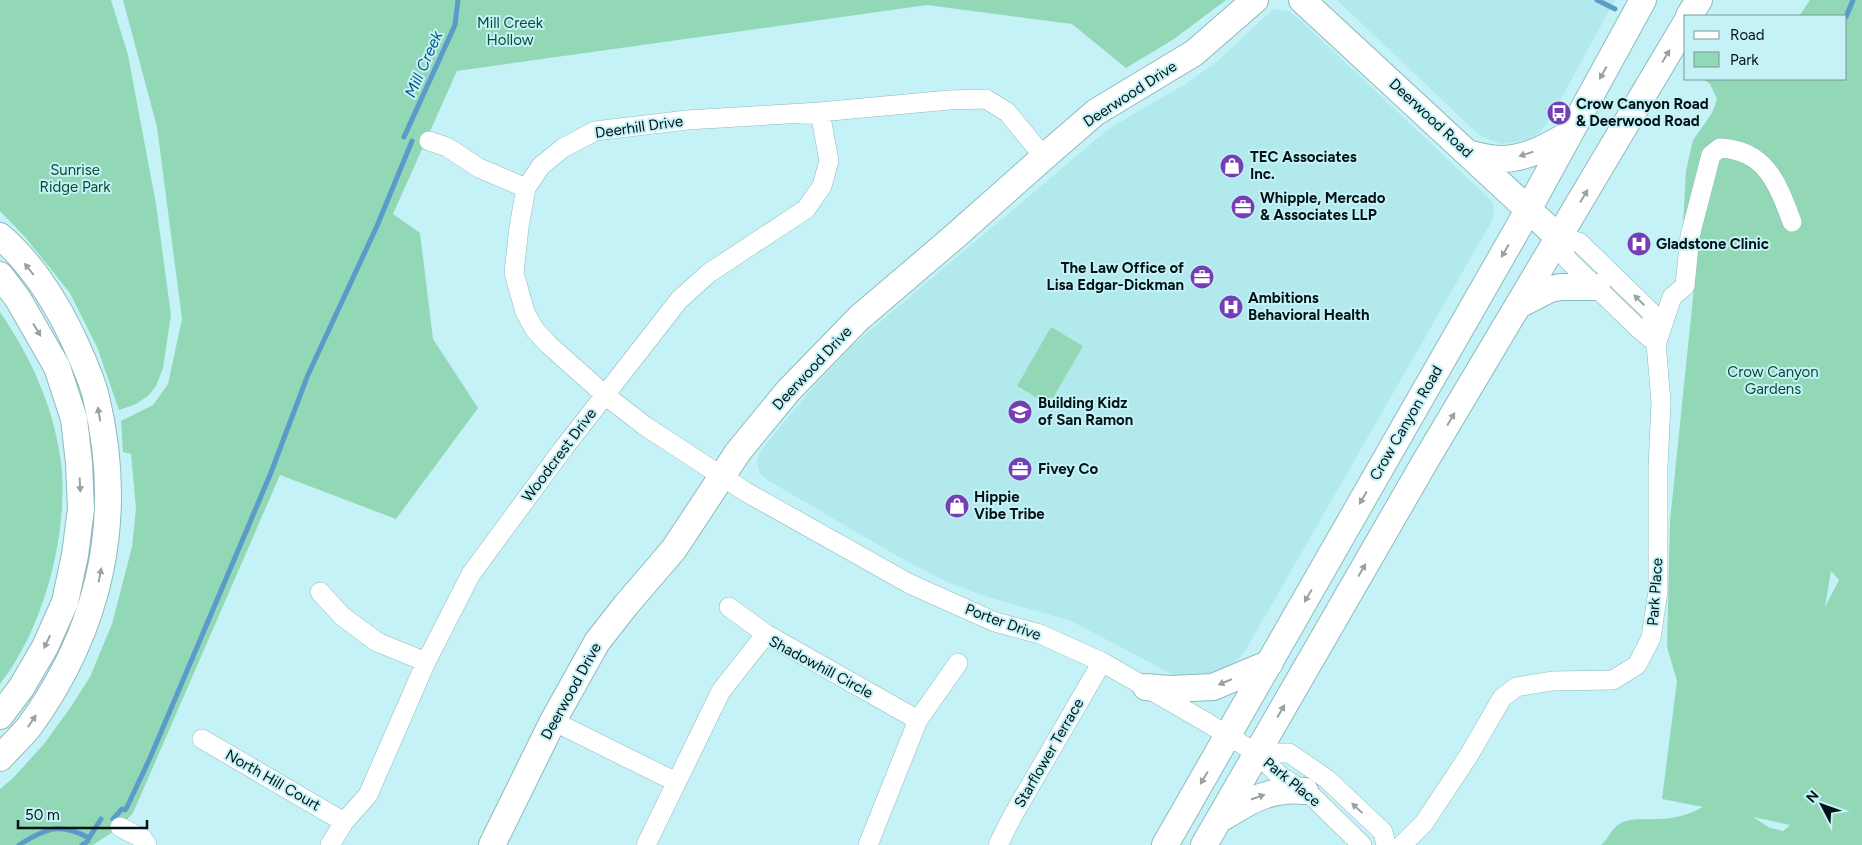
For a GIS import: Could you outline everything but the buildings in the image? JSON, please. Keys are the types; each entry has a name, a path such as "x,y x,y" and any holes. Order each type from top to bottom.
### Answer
{"street":[{"name":"Deerwood Drive","path":"492,845 553,721 597,642 674,548 738,452 788,391 859,318 1096,112 1194,53 1255,0"},
{"name":"Deerwood Road","path":"1302,0 1559,238"},
{"name":"Crow Canyon Road","path":"1166,845 1528,208 1643,0"},
{"path":"1691,15 1699,0"},
{"path":"1204,845 1430,452 1684,26"},
{"name":"Deerhill Drive","path":"722,477 604,395 548,345 535,330 525,312 514,273 526,188 541,166 563,148 595,131 687,120 820,112 949,100 986,99 1007,112 1044,157"},
{"name":"Woodcrest Drive","path":"330,845 344,822 368,795 426,662 471,574 604,395 680,300 702,280 749,246 806,209 822,186 829,161 820,112"},
{"path":"1470,154 1500,159 1518,156 1545,148 1569,134"},
{"path":"429,141 447,147 479,168 526,188"},
{"path":"1559,238 1567,259 1656,343 1672,298 1685,286 1690,236 1711,155 1720,148 1733,148 1745,152 1756,159 1767,169 1781,191 1792,222"},
{"path":"0,236 9,244 35,276 58,309 79,350 96,396 109,490 107,538 98,587 81,638 57,684 28,728 0,758"},
{"name":"Park Place","path":"1402,845 1424,824 1469,755 1502,698 1509,692 1516,687 1552,681 1613,680 1637,665 1651,638 1658,592 1658,467 1661,402 1656,343 1651,312 1579,242 1559,238"},
{"path":"0,275 18,299 57,368 74,419 79,463 81,509 75,555 65,602 45,647 26,680 0,716"},
{"path":"1518,306 1550,289 1561,287 1597,287"},
{"name":"Porter Drive","path":"722,477 910,584 995,622 1040,634 1102,662 1229,735 1256,753"},
{"path":"320,592 342,616 378,642 426,662"},
{"path":"729,608 766,634"},
{"name":"Shadowhill Circle","path":"646,845 721,691 766,634 918,720"},
{"name":"Starflower Terrace","path":"998,845 1012,817 1102,662"},
{"path":"868,845 918,720 958,663"},
{"path":"1146,687 1170,689 1213,687 1270,663"},
{"path":"553,721 676,782"},
{"name":"North Hill Court","path":"202,739 344,822"},
{"name":"Park Place","path":"1256,753 1279,775 1319,803 1362,845"},
{"name":"Park Place","path":"1256,753 1290,753 1327,779 1383,832 1386,845"},
{"path":"1218,822 1252,799 1289,790 1305,792"},
{"path":"120,827 143,839 147,845"}],"shaded area":[{"path":"1337,0 1615,0 1547,124 1539,133 1526,140 1501,144 1480,136"},
{"path":"1273,9 1289,11 1300,20 1492,201 1494,210 1493,219 1245,651 1238,659 1230,666 1212,675 1194,677 1174,675 1071,621 985,596 947,582 906,561 760,474 757,462 759,454 814,386 853,345 1106,131 1186,84 1219,60"}],"green space":[{"name":"Sunrise Ridge Park","path":"0,0 111,0 128,55 156,204 171,315 163,368 156,386 148,396 136,404 119,410 97,347 70,293 25,237 0,211"},
{"name":"Mill Creek Hollow","path":"123,0 1226,0 1174,39 1126,68 1072,24 927,5 457,71 393,214 420,233 433,339 478,408 396,519 280,475 133,813 120,827 93,845 0,845 0,789 13,778 44,744 70,708 90,677 112,624 132,547 136,508 131,454 123,452 121,421 153,405 168,384 182,319 157,127"},
{"name":"Crow Canyon Gardens","path":"1810,0 1862,0 1862,845 1601,845 1616,826 1623,822 1675,817 1703,807 1662,799 1677,681 1667,647 1670,521 1695,278 1682,244 1686,171 1693,140 1712,113 1717,99 1710,84 1704,80 1847,80 1847,15 1800,15","holes":["1831,571 1839,580 1825,607","1753,817 1790,825 1783,831 1770,828"]},
{"path":"0,312 22,347 47,403 58,442 62,490 57,549 41,608 16,661 0,684"},
{"path":"1051,327 1083,346 1049,405 1017,386"}],"waterway":[{"name":"Mill Creek","path":"404,137 455,25 458,0"},
{"name":"Mill Creek","path":"1597,0 1615,9"},
{"name":"Mill Creek","path":"1847,15 1853,0"},
{"path":"307,377 377,226 412,141"},
{"path":"113,819 122,809 125,810 127,807 150,758 270,475 306,380"},
{"path":"19,845 37,834 53,829 70,830 89,838 101,819"},
{"path":"82,845 88,841"}],"place":[{"name":"Crow Canyon Road & Deerwood Road","path":"1559,113"},
{"name":"TEC Associates Inc.","path":"1232,166"},
{"name":"Whipple, Mercado & Associates LLP","path":"1243,207"},
{"name":"Gladstone Clinic","path":"1639,244"},
{"name":"The Law Office of Lisa Edgar-Dickman","path":"1202,277"},
{"name":"Ambitions Behavioral Health","path":"1231,307"},
{"name":"Building Kidz of San Ramon","path":"1020,412"},
{"name":"Fivey Co","path":"1020,469"},
{"name":"Hippie Vibe Tribe","path":"957,506"}]}
